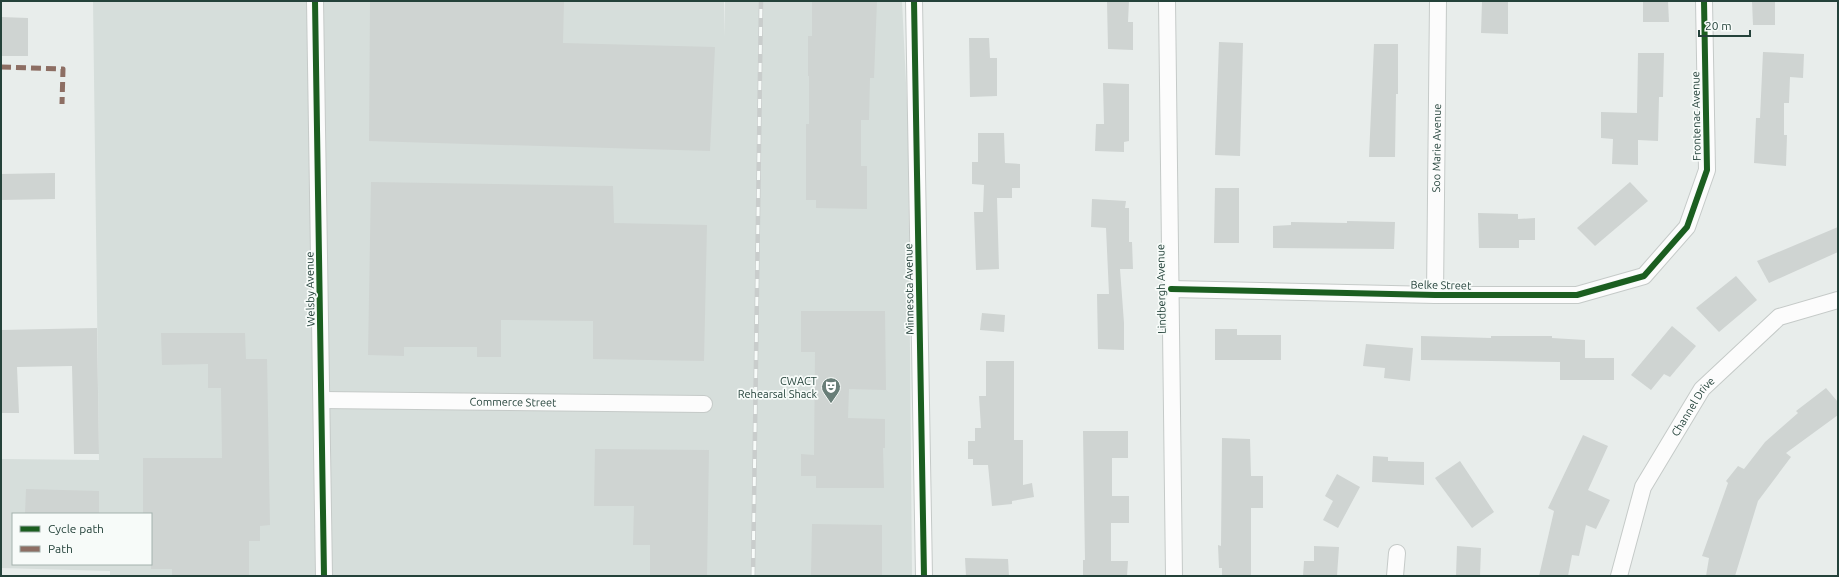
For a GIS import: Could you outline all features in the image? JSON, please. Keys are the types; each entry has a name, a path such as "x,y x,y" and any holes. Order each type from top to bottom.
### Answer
{"street":[{"name":"Welsby Avenue","path":"314,1 324,576"},
{"name":"Minnesota Avenue","path":"914,1 924,576"},
{"name":"Lindbergh Avenue","path":"1167,1 1174,576"},
{"name":"Soo Marie Avenue","path":"1435,295 1438,1"},
{"name":"Frontenac Avenue","path":"1687,227 1707,170 1704,1"},
{"name":"Belke Street","path":"1171,289 1435,295 1577,295 1644,276 1687,227"},
{"name":"Channel Drive","path":"1619,576 1643,487 1702,389 1779,317 1838,300"},
{"name":"Commerce Street","path":"322,400 704,404"},
{"path":"1395,576 1397,553"}],"shaded area":[{"path":"93,1 724,1 724,37 725,1 902,1 908,124 912,576 110,576 110,571 1,568 2,459 99,460"}],"building":[{"path":"370,1 564,1 563,43 715,47 710,151 369,141"},
{"path":"812,1 877,1 874,78 870,78 869,120 861,120 861,166 867,166 867,209 816,208 816,200 806,200 806,124 809,124 808,36 812,36"},
{"path":"1107,1 1129,1 1128,22 1133,22 1133,50 1108,49"},
{"path":"1482,1 1508,1 1508,34 1481,33"},
{"path":"1643,1 1668,1 1669,22 1643,22"},
{"path":"1752,1 1775,1 1775,25 1753,25"},
{"path":"1,17 28,18 28,56 1,56"},
{"path":"969,38 989,38 990,58 997,58 997,96 970,97"},
{"path":"1219,42 1243,43 1240,156 1215,155"},
{"path":"1374,44 1398,44 1398,94 1396,94 1395,157 1369,157"},
{"path":"1763,52 1804,54 1803,78 1790,77 1789,103 1784,103 1784,135 1787,135 1786,166 1754,163 1756,118 1760,118"},
{"path":"1638,53 1664,53 1663,97 1659,97 1658,141 1638,140 1638,165 1612,164 1613,139 1601,138 1601,112 1637,113"},
{"path":"1103,83 1129,84 1129,141 1124,142 1124,152 1095,151 1096,124 1104,124"},
{"path":"978,133 1004,133 1005,163 1020,164 1020,188 1012,188 1012,198 997,198 999,269 976,270 974,212 983,212 984,185 972,184 972,162 978,162"},
{"path":"55,173 55,199 1,200 1,174"},
{"path":"371,182 613,186 614,223 707,225 704,361 593,359 593,321 501,320 501,357 477,357 477,347 404,347 404,356 368,355"},
{"path":"1630,182 1648,201 1595,246 1577,228"},
{"path":"1215,188 1239,188 1239,243 1214,243"},
{"path":"1092,199 1126,201 1125,208 1129,208 1129,242 1132,242 1133,269 1120,269 1124,323 1124,350 1098,349 1097,294 1109,294 1106,228 1091,227"},
{"path":"1478,213 1518,214 1518,219 1535,218 1535,240 1519,240 1519,248 1479,248"},
{"path":"1347,221 1395,222 1394,249 1273,248 1273,226 1291,225 1291,222 1347,223"},
{"path":"1838,227 1838,252 1769,283 1757,261"},
{"path":"1736,276 1757,300 1719,332 1696,308"},
{"path":"801,311 885,311 886,390 849,389 848,418 885,419 885,448 883,448 884,488 816,488 816,476 801,476 801,454 814,455 815,352 801,352"},
{"path":"982,313 1005,315 1004,332 980,330"},
{"path":"1672,326 1696,346 1670,377 1664,374 1651,390 1631,375"},
{"path":"97,328 99,454 74,454 72,366 17,367 19,413 1,413 1,330"},
{"path":"1215,329 1237,329 1237,335 1281,335 1281,360 1215,360"},
{"path":"161,333 245,333 246,359 267,359 270,525 260,526 260,541 249,541 249,576 172,576 172,569 151,569 152,513 143,513 143,458 222,458 221,388 208,388 208,364 162,365"},
{"path":"1421,336 1491,338 1491,336 1552,336 1552,338 1585,340 1585,358 1614,358 1614,380 1560,380 1560,362 1421,360"},
{"path":"1366,344 1413,348 1410,381 1384,378 1385,368 1363,366"},
{"path":"986,361 1014,361 1014,440 1023,440 1023,485 1032,483 1034,497 1012,501 1012,504 992,506 988,465 973,465 973,459 968,459 968,441 975,441 975,428 981,428 979,396 986,396"},
{"path":"1826,388 1838,402 1838,415 1786,453 1791,457 1758,501 1735,576 1706,576 1709,558 1702,556 1728,483 1726,481 1738,466 1744,469 1765,442 1798,413 1796,411"},
{"path":"1083,431 1128,431 1128,458 1112,458 1112,496 1129,496 1129,523 1111,523 1111,561 1128,561 1127,576 1083,576 1083,560 1085,560"},
{"path":"1583,435 1608,446 1588,490 1610,500 1596,529 1586,525 1579,556 1572,555 1568,576 1539,576 1554,511 1548,508"},
{"path":"1222,438 1250,439 1251,476 1263,476 1263,508 1251,508 1251,576 1222,576 1222,568 1219,568 1218,545 1221,546"},
{"path":"595,449 709,450 707,576 650,576 650,545 633,545 634,506 594,506"},
{"path":"1373,456 1388,457 1388,461 1424,462 1424,485 1372,482"},
{"path":"1460,461 1494,512 1472,528 1435,478"},
{"path":"1337,474 1360,487 1338,528 1323,520 1333,501 1325,496"},
{"path":"26,489 99,491 99,513 25,513"},
{"path":"812,524 882,525 882,576 811,576"},
{"path":"1314,546 1339,547 1337,576 1303,576 1304,561 1314,561"},
{"path":"1457,546 1481,548 1480,576 1456,576"},
{"path":"965,558 1008,559 1009,576 966,576"}],"railway":[{"path":"753,576 761,1"}],"marked path":[{"path":"1,67 63,69 62,104"}],"cycle path":[{"path":"315,1 324,576"},
{"path":"914,1 924,576"},
{"path":"1171,289 1435,295 1577,295 1644,276 1687,227 1707,170 1704,1"}],"place":[{"name":"CWACT Rehearsal Shack","path":"831,404"}]}
